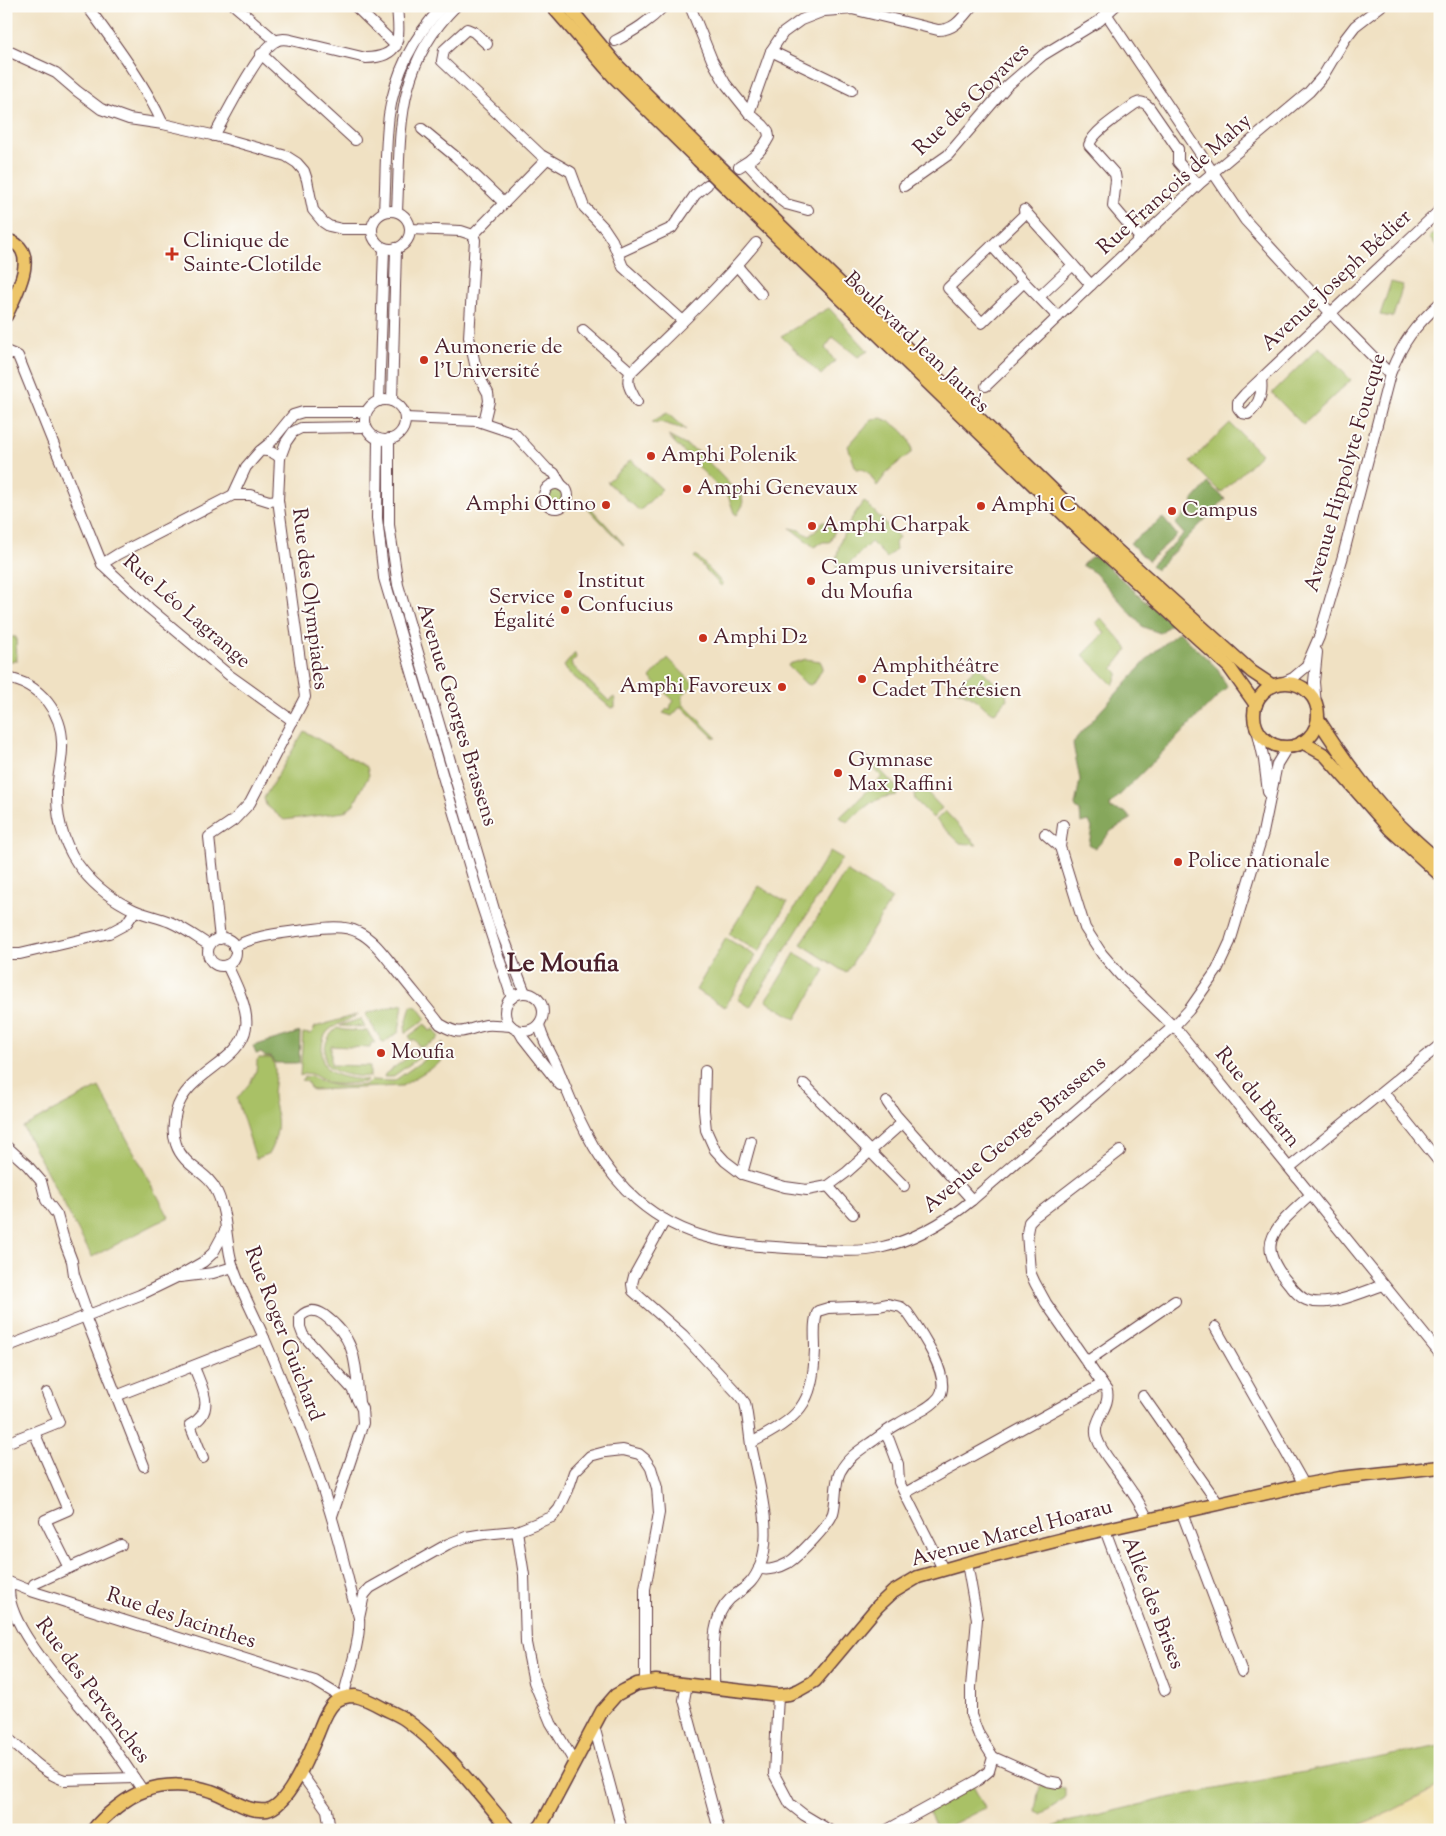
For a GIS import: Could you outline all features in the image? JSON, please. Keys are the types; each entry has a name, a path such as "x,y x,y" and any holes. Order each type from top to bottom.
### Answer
{"main road":[{"name":"Boulevard Jean Jaurès","path":"552,6 614,77 737,190 1090,526 1252,672 1278,684 1301,686 1313,698 1317,712 1356,775 1410,836 1440,862"},
{"name":"Boulevard Jean Jaurès","path":"568,6 618,66 702,157"},
{"name":"Boulevard Jean Jaurès","path":"737,190 1082,532 1229,667 1256,705"},
{"path":"6,240 9,240 21,250 26,263 22,281 6,316"},
{"path":"1278,684 1259,697 1254,715 1260,734 1268,741 1288,746 1302,742 1310,736 1315,728 1317,712"},
{"path":"1302,742 1325,755 1390,829 1440,875"},
{"name":"Avenue Marcel Hoarau","path":"537,1830 542,1824 602,1711 616,1695 631,1687 645,1682 656,1681 778,1695 788,1694 800,1690 815,1681 878,1606 893,1592 918,1576 1148,1520 1340,1478 1440,1467"},
{"path":"93,1830 107,1816 143,1791 183,1785 210,1790 251,1810 269,1810 283,1800 300,1772 327,1711 334,1702 354,1696 368,1700 405,1718 436,1746 510,1830"}],"street":[{"path":"87,6 130,63 151,98 163,124"},
{"path":"235,6 276,41"},
{"path":"355,6 396,46"},
{"path":"214,136 261,54 276,41 283,38 366,58 376,58 386,55 399,41 397,6"},
{"path":"384,211 389,115 401,70 425,27 443,6"},
{"path":"397,211 402,114 408,84 425,46 456,6"},
{"path":"615,40 637,30 664,6"},
{"path":"690,6 712,60 725,83 749,113 768,131 769,138 765,146 743,165 786,204 808,210"},
{"path":"749,113 771,51 783,33 801,20 824,11 852,9 938,30 945,30 956,24 972,6"},
{"name":"Rue des Goyaves","path":"904,186 948,155 1007,86 1043,55 1104,11 1115,6"},
{"name":"Rue François de Mahy","path":"986,386 1198,185 1309,92 1323,76 1344,39 1355,26 1381,6"},
{"path":"1104,11 1245,220 1390,374"},
{"path":"487,44 474,32 467,29 444,50 442,61 547,159 571,172 584,207 604,228 618,253 623,267 683,321"},
{"path":"6,50 56,73 101,109 129,119 163,124 214,136 286,156 297,163 304,171 308,180 313,210 323,222 329,226 342,229 371,229"},
{"path":"771,51 852,90"},
{"path":"261,54 355,140"},
{"path":"1141,239 1113,206 1115,174 1089,145 1090,140 1097,133 1135,104 1144,103 1149,107 1178,149 1178,162 1198,185"},
{"path":"422,128 456,157 504,203"},
{"path":"473,234 547,159"},
{"path":"618,253 672,228 695,195 707,185"},
{"name":"Avenue Joseph Bédier","path":"1261,380 1440,210"},
{"path":"384,211 397,211 407,218 410,229 406,241 396,248 384,248 374,240 371,229 375,218 384,211"},
{"path":"1024,282 982,323 948,288 1025,212 1091,285"},
{"path":"410,229 461,231 473,234"},
{"path":"473,234 475,240 469,336 477,373 488,394 489,401 484,422"},
{"path":"637,402 628,382 628,377 737,266 756,243"},
{"path":"992,246 1058,317"},
{"path":"379,401 384,248"},
{"path":"392,401 396,248"},
{"path":"1039,297 1073,265"},
{"path":"737,266 761,294"},
{"name":"Avenue Hippolyte Foucque","path":"1278,684 1293,678 1306,667 1319,637 1343,556 1390,374 1400,348 1411,331 1439,305"},
{"path":"582,330 632,372"},
{"name":"Rue Léo Lagrange","path":"6,351 18,356 102,564 149,608 229,675 293,721"},
{"path":"379,401 392,401 401,408 405,424 400,434 390,439 378,439 373,436 366,426 366,412 369,407 379,401"},
{"path":"233,494 250,462 271,442 293,415 303,412 366,412"},
{"path":"405,418 484,422 514,433 547,469 554,473 557,485"},
{"path":"102,564 233,494 250,495 269,501 278,500 280,458 286,442 293,432 301,428 366,426"},
{"name":"Avenue Georges Brassens","path":"378,439 377,518 384,578 509,1003"},
{"name":"Avenue Georges Brassens","path":"390,439 389,525 398,585 498,923 525,993"},
{"path":"260,451 266,450 280,458"},
{"path":"244,476 250,495"},
{"name":"Rue des Olympiades","path":"220,939 208,837 234,820 250,803 305,697 278,500"},
{"name":"Avenue Hippolyte Foucque","path":"1317,712 1314,682 1319,637"},
{"path":"6,678 15,679 29,685 43,696 54,709 61,728 62,748 57,796 60,825 69,851 83,871 105,892 135,911 157,917 185,929 209,945"},
{"name":"Avenue Georges Brassens","path":"1256,724 1264,760 1270,802"},
{"name":"Avenue Georges Brassens","path":"539,1024 540,1033 553,1058 584,1130 601,1160 618,1182 637,1200 665,1220 705,1238 745,1246 832,1250 877,1249 904,1241 930,1230 950,1218 1174,1026 1189,1010 1217,970 1234,931 1263,833 1277,764 1288,746"},
{"path":"1060,848 1063,825"},
{"path":"1045,834 1060,848"},
{"name":"Rue du Béarn","path":"1060,848 1085,928 1102,954 1121,976 1174,1026 1440,1354"},
{"path":"6,954 20,954 109,933 126,924 135,911"},
{"path":"234,947 250,940 277,933 346,928 358,932 382,952 440,1024 453,1032 471,1030 487,1025 528,1031 535,1029 539,1024 543,1012 536,998 525,993 518,994 487,1025"},
{"path":"220,939 226,939 236,951 234,960 228,965 219,966 211,960 208,952 209,945 220,939"},
{"name":"Rue Roger Guichard","path":"228,965 240,994 247,1026 242,1039 231,1054 207,1071 183,1094 177,1105 173,1137 179,1152 192,1167 208,1179 217,1191 222,1205 225,1231 232,1262 264,1338 332,1516 359,1618 357,1639 343,1698"},
{"path":"509,1003 506,1018 515,1028"},
{"name":"Avenue Georges Brassens","path":"515,1028 569,1095"},
{"path":"1290,1167 1440,1045"},
{"path":"705,1070 704,1110 706,1130 715,1150 742,1174 785,1188 807,1190 828,1186 847,1172 902,1123"},
{"path":"804,1084 904,1186"},
{"path":"1383,1092 1440,1163"},
{"path":"887,1102 902,1123 972,1200"},
{"path":"742,1174 751,1141"},
{"path":"6,1146 41,1181 46,1200 57,1216 72,1261 74,1275 86,1316 144,1466"},
{"path":"1120,1151 1034,1217 1028,1227 1030,1267 1034,1282 1046,1303 1108,1394 1098,1421 1097,1439 1140,1503 1148,1520"},
{"path":"828,1186 853,1214"},
{"path":"1311,1195 1275,1230 1270,1242 1271,1255 1275,1266 1287,1282 1296,1293 1309,1301 1328,1302 1383,1284"},
{"path":"665,1220 634,1276 633,1291 683,1335 745,1403 764,1516 766,1541 760,1568 745,1589 731,1599 719,1615 715,1631 714,1687"},
{"path":"6,1347 140,1295 178,1277 213,1253 225,1231"},
{"path":"178,1277 213,1273 232,1262 223,1254 213,1253"},
{"path":"1086,1362 1175,1301"},
{"path":"751,1443 787,1422 804,1405 814,1364 815,1318 818,1311 828,1308 894,1304 908,1312 940,1369 943,1381 942,1392 934,1402 857,1452 842,1468 836,1483 833,1513 821,1531 790,1562 772,1569 763,1570 760,1568"},
{"path":"332,1516 363,1423 362,1409 352,1389 303,1335 300,1327 300,1317 304,1314 311,1310 319,1312 342,1330 352,1349 359,1402"},
{"path":"1215,1327 1303,1486"},
{"path":"116,1396 264,1338"},
{"path":"194,1367 205,1394 205,1410 199,1421 190,1425 203,1458"},
{"path":"905,1493 1102,1384"},
{"path":"6,1443 59,1422 47,1393"},
{"path":"1143,1396 1215,1499 1217,1505"},
{"path":"34,1432 68,1510 45,1520 68,1568"},
{"path":"885,1433 898,1464 899,1482 943,1569"},
{"path":"359,1618 364,1596 370,1588 448,1544 475,1535 517,1531 552,1517 559,1509 574,1472 590,1456 624,1450 639,1454 645,1459 652,1468 657,1488 659,1513 645,1589 645,1682"},
{"path":"1182,1513 1242,1672"},
{"name":"Allée des Brises","path":"1105,1530 1165,1690"},
{"path":"517,1531 524,1575 526,1643 534,1682 551,1723 575,1763"},
{"path":"31,1591 34,1584 121,1545"},
{"path":"967,1563 977,1619 971,1687 972,1715 978,1732 993,1757 1047,1781 1058,1783"},
{"name":"Rue des Jacinthes","path":"8,1582 314,1681 343,1698"},
{"name":"Rue des Pervenches","path":"8,1582 7,1591 13,1616 33,1650 101,1731 143,1791"},
{"path":"687,1684 684,1700 719,1830"},
{"path":"778,1695 774,1774 790,1804 829,1830"},
{"path":"594,1726 622,1830"},
{"path":"6,1737 35,1763 64,1780 134,1778"},
{"path":"887,1830 978,1780 989,1771 993,1757"},
{"path":"300,1772 327,1810 330,1830"}],"green space":[{"path":"1440,227 1440,249 1429,238"},
{"path":"1391,282 1403,285 1393,317 1380,315"},
{"path":"829,308 868,351 858,357 833,337 825,348 835,361 821,375 781,336"},
{"path":"1319,347 1351,380 1303,425 1272,393"},
{"path":"667,413 686,430 660,422 653,423 653,421"},
{"path":"881,418 892,423 902,431 909,441 912,452 889,470 877,486 866,471 856,469 848,446 872,419"},
{"path":"1230,423 1261,454 1221,493 1190,462"},
{"path":"668,436 699,452 733,488 738,488 742,493 743,505 737,515 734,513 729,498"},
{"path":"631,460 662,489 640,511 607,482"},
{"path":"1208,483 1225,499 1156,570 1151,565 1184,534 1175,524 1194,504 1192,501"},
{"path":"552,488 558,488 563,493 561,502 552,504 547,499 547,493"},
{"path":"864,501 899,537 895,543 896,549 887,558 871,542 841,572 836,568 838,549 844,532"},
{"path":"587,504 624,544 623,545 585,505"},
{"path":"1163,518 1177,535 1148,561 1130,543"},
{"path":"823,521 835,530 830,542 823,542 814,547 790,528 800,530 809,535 815,532"},
{"path":"696,555 723,584 721,586 694,557"},
{"path":"1091,557 1097,557 1171,624 1160,633 1143,627 1095,573 1082,565"},
{"path":"1101,618 1128,649 1113,668 1118,673 1113,685 1083,655 1105,633 1096,623"},
{"path":"1179,632 1218,669 1227,687 1110,805 1111,809 1125,812 1131,819 1111,831 1095,849 1089,844 1092,828 1089,821 1081,823 1080,811 1075,805 1080,780 1073,744 1077,737 1153,653"},
{"path":"6,637 16,637 17,661 6,661"},
{"path":"575,653 576,658 571,663 609,701 614,697 615,707 611,708 567,671 564,666"},
{"path":"668,658 693,685 682,696 683,704 717,738 714,738 681,706 672,716 663,713 667,709 670,711 674,701 650,678"},
{"path":"806,659 820,661 823,667 815,682 810,685 805,683 788,666 789,664"},
{"path":"978,666 1006,694 1007,699 995,713 965,693 956,690 955,687"},
{"path":"304,731 367,767 369,775 354,804 344,812 284,820 266,805 264,798"},
{"path":"868,757 899,790 896,795 872,802 847,822 840,817 882,777 866,760"},
{"path":"922,787 942,808 933,818 915,800 914,795"},
{"path":"945,811 977,845 960,843 936,820"},
{"path":"830,851 842,858 750,1007 738,999"},
{"path":"846,871 892,899 846,973 801,944"},
{"path":"759,886 787,903 759,952 729,934"},
{"path":"726,938 756,956 725,1007 696,990"},
{"path":"795,953 825,970 796,1019 766,1001"},
{"path":"403,1004 399,1032 383,1043 366,1016 367,1013"},
{"path":"411,1006 417,1007 426,1019 406,1033 405,1027"},
{"path":"359,1014 328,1031 323,1042 322,1059 325,1066 336,1074 343,1077 367,1080 365,1082 333,1084 312,1074 300,1076 303,1033 310,1034 315,1027"},
{"path":"361,1019 365,1027 340,1026 341,1025"},
{"path":"425,1024 430,1031 434,1029 439,1036 437,1040 422,1047 414,1039 412,1041 409,1036"},
{"path":"337,1028 367,1031 375,1043 371,1043 370,1048 331,1046 331,1065 370,1066 370,1077 341,1073 326,1064 327,1040"},
{"path":"300,1032 299,1063 275,1063 271,1057 266,1057 261,1053 256,1054 253,1046"},
{"path":"443,1042 441,1062 402,1086 313,1090 307,1081 301,1080 304,1077 311,1076 332,1085 344,1086 366,1085 371,1080 394,1081 428,1057"},
{"path":"414,1053 416,1055 423,1055 392,1077 384,1077 385,1074"},
{"path":"259,1058 271,1058 275,1067 273,1096 277,1117 277,1133 269,1153 256,1159 237,1099 254,1077"},
{"path":"99,1087 169,1217 92,1257 23,1127"},
{"path":"1440,1746 1440,1786 1390,1812 1347,1830 1049,1830 1059,1824 1168,1798"},
{"path":"973,1786 985,1808 938,1830 927,1809"},
{"path":"1040,1786 1065,1788 1065,1799 1041,1814 1036,1812"}],"sand":[{"path":"1440,1786 1440,1830 1347,1830 1390,1812"}],"place":[{"name":"Clinique de Sainte-Clotilde","path":"172,254"},
{"name":"Aumonerie de l'Université","path":"424,360"},
{"name":"Amphi Polenik","path":"651,456"},
{"name":"Amphi Genevaux","path":"687,489"},
{"name":"Amphi Ottino","path":"606,505"},
{"name":"Amphi C","path":"981,506"},
{"name":"Campus","path":"1172,511"},
{"name":"Amphi Charpak","path":"812,526"},
{"name":"Campus universitaire du Moufia","path":"811,581"},
{"name":"Institut Confucius","path":"568,594"},
{"name":"Service Égalité","path":"565,610"},
{"name":"Amphi D2","path":"703,638"},
{"name":"Amphithéâtre Cadet Thérésien","path":"862,679"},
{"name":"Amphi Favoreux","path":"782,687"},
{"name":"Gymnase Max Raffini","path":"838,773"},
{"name":"Police nationale","path":"1178,862"},
{"name":"Moufia","path":"381,1053"}],"district":[{"name":"Le Moufia","path":"563,964"}]}
